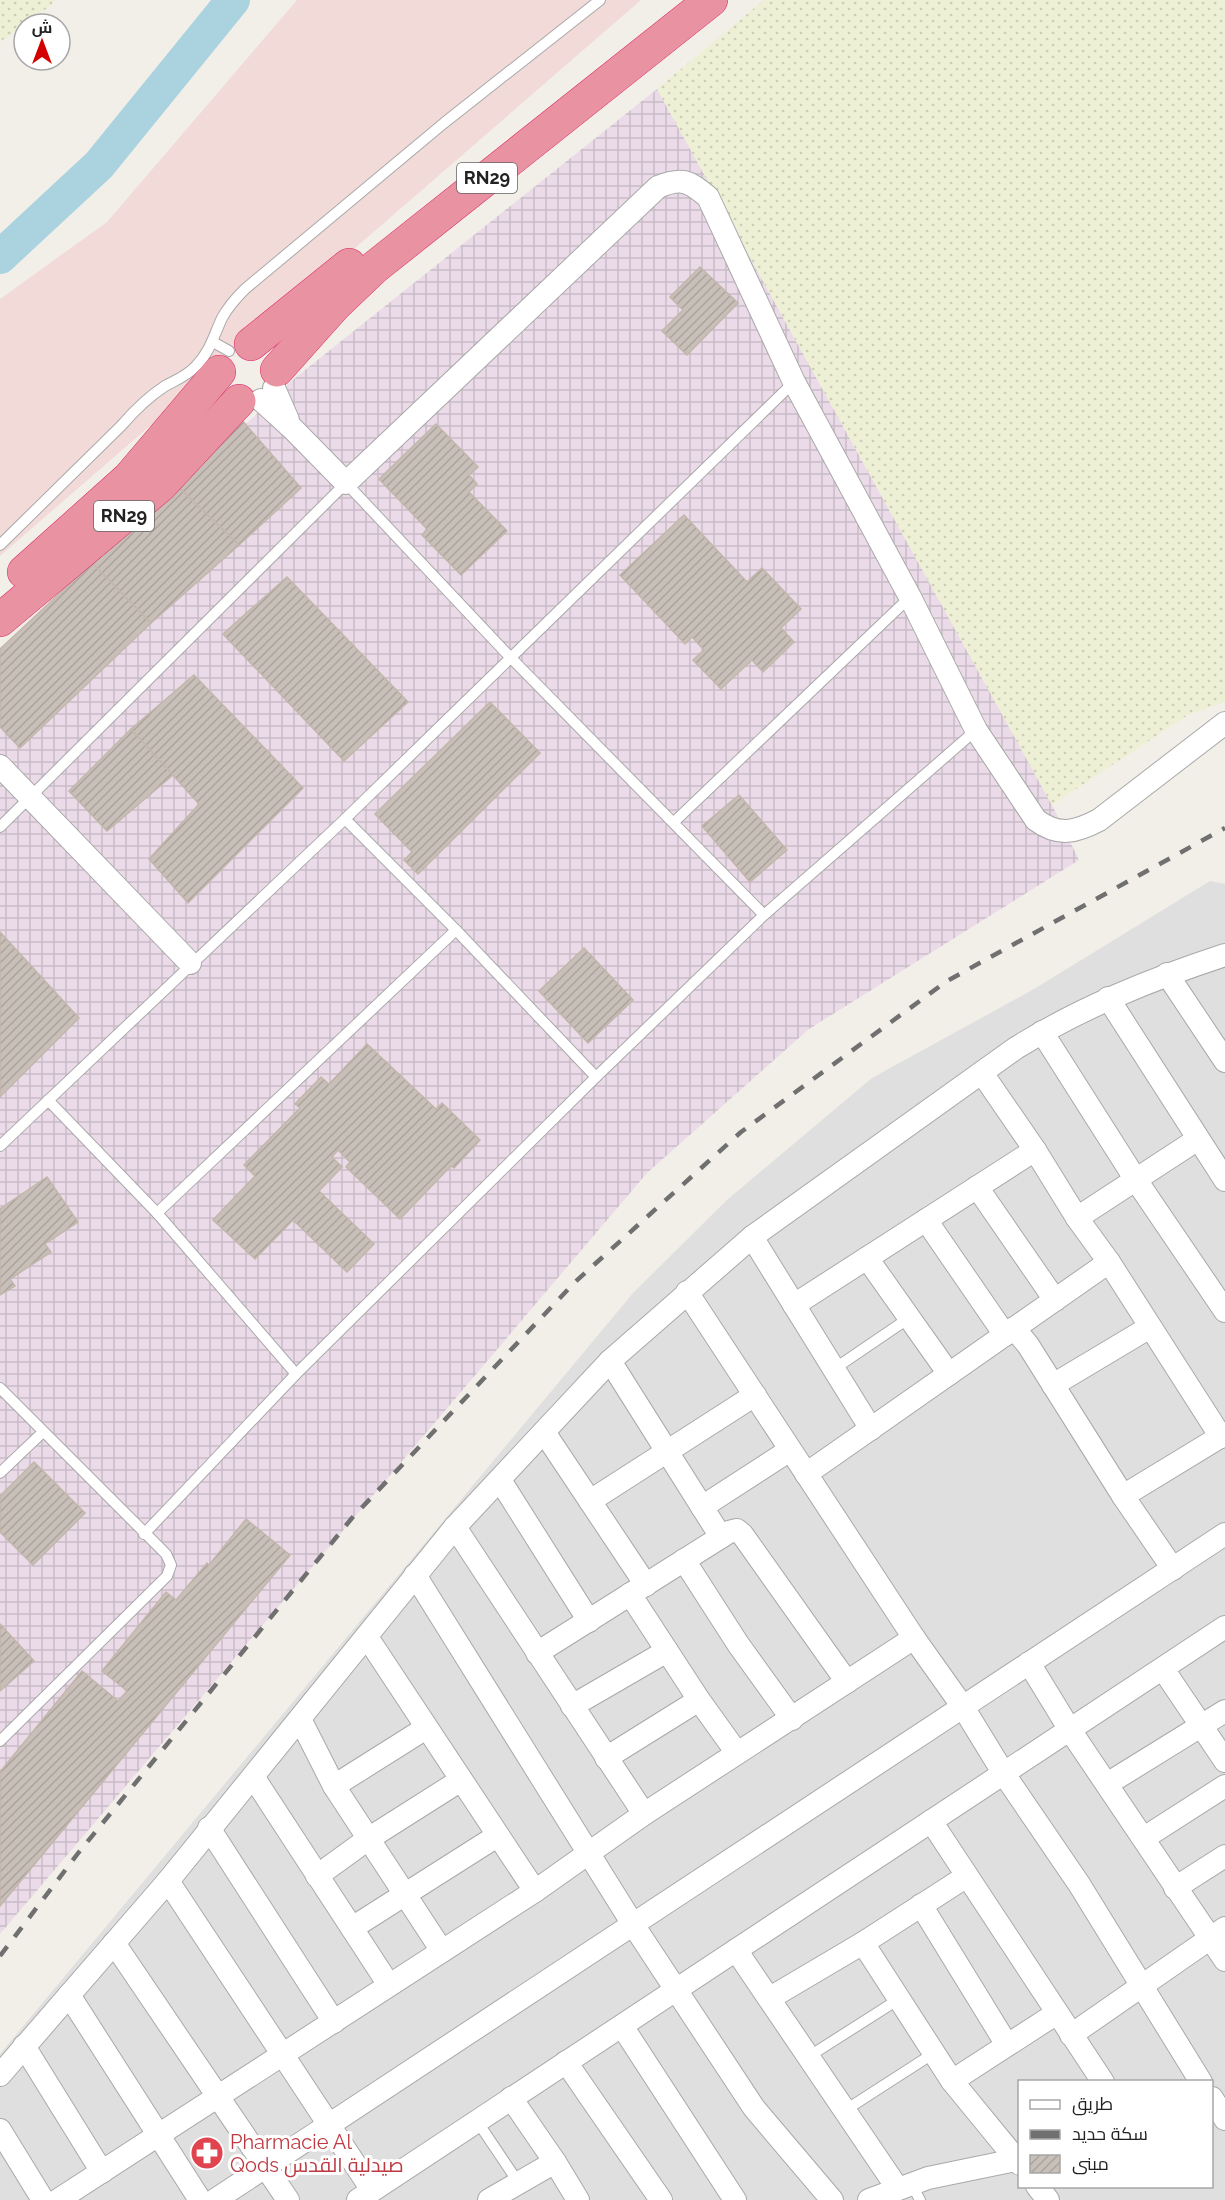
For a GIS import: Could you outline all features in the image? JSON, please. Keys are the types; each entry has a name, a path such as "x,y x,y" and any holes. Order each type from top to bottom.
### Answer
{"highway":[{"name":"RN29","path":"0,593 129,478 228,352 506,135 674,0"},
{"name":"RN29","path":"0,620 161,485 263,390 335,304 375,267 711,0"},
{"path":"260,347 269,352 274,361 263,390 224,390 220,382 228,352 260,347"}],"street":[{"path":"263,390 293,429 346,483 658,187 672,181 682,181 695,186 708,197 794,382 910,597 976,730 1036,820 1045,827 1060,831 1079,830 1099,820 1225,723"},
{"path":"0,766 190,963"},
{"path":"0,2075 254,1778 455,1527 610,1361 752,1237 1042,1032 1108,998 1167,974 1225,955"},
{"path":"1167,974 1219,1038 1225,1061"},
{"path":"1108,998 1225,1180"},
{"path":"1042,1032 1136,1180 1225,1311"},
{"path":"982,1073 1223,1436 1123,1496"},
{"path":"1077,1218 1198,1139"},
{"path":"794,1305 1035,1150"},
{"path":"978,1187 1055,1300"},
{"path":"926,1220 1010,1332 1028,1345 1123,1496 1173,1569"},
{"path":"752,1237 871,1429"},
{"path":"867,1258 949,1374"},
{"path":"806,1474 1109,1262"},
{"path":"687,1292 914,1638 963,1707 1004,1774 1079,1884 1200,2080"},
{"path":"1053,1385 1150,1327"},
{"path":"610,1361 721,1537"},
{"path":"590,1501 755,1395"},
{"path":"544,1432 590,1501 638,1590 667,1651 737,1753"},
{"path":"702,1507 790,1450"},
{"path":"500,1480 588,1621"},
{"path":"455,1527 644,1814"},
{"path":"537,1653 721,1537 737,1530 847,1682"},
{"path":"216,2200 1225,1534"},
{"path":"684,1560 738,1644 792,1719"},
{"path":"415,1575 634,1926 754,2108 832,2200"},
{"path":"168,1881 329,2126 365,2195 1225,1627"},
{"path":"367,1638 535,1891"},
{"path":"58,2200 535,1891 644,1814 914,1638"},
{"path":"572,1706 667,1651"},
{"path":"1029,1663 1070,1730 1144,1838 1175,1888 1218,1933 1225,1960"},
{"path":"1163,1669 1225,1761"},
{"path":"606,1758 699,1700"},
{"path":"1107,1784 1225,1711"},
{"path":"300,1719 334,1786 442,1951"},
{"path":"334,1786 426,1728"},
{"path":"254,1778 389,1985"},
{"path":"317,1876 368,1839 461,1780"},
{"path":"1144,1838 1225,1786"},
{"path":"931,1821 1102,2080"},
{"path":"209,1828 334,2022"},
{"path":"352,1928 497,1836"},
{"path":"1175,1888 1225,1856"},
{"path":"770,1998 863,1943 967,1876"},
{"path":"921,1905 1006,2045"},
{"path":"1071,2035 1218,1933"},
{"path":"114,1943 288,2200"},
{"path":"863,1943 952,2081 1018,2161 928,2178 910,2191 869,2200"},
{"path":"736,1950 844,2111 910,2191"},
{"path":"69,1995 200,2200"},
{"path":"952,2081 1057,2013"},
{"path":"622,2026 735,2200"},
{"path":"24,2046 102,2172"},
{"path":"566,2062 661,2200"},
{"path":"511,2098 578,2200"},
{"path":"0,2130 43,2200"},
{"path":"489,2200 555,2162"},
{"path":"1038,2188 1048,2200"}],"lane":[{"path":"0,545 149,398 195,368 206,356 228,352 229,306 245,289 444,123 600,0"},
{"path":"0,1146 190,963 345,819 794,382"},
{"path":"0,827 32,798 346,483 510,656 764,915"},
{"path":"674,822 910,597"},
{"path":"144,1534 296,1374 596,1077 764,915 976,730"},
{"path":"345,819 456,930 596,1077"},
{"path":"156,1213 456,930"},
{"path":"48,1100 156,1213 296,1374"},
{"path":"834,1369 909,1318"},
{"path":"0,1388 166,1554 171,1565 167,1576 0,1741"},
{"path":"0,1473 43,1432"},
{"path":"808,2057 899,1999"},
{"path":"844,2111 934,2053"},
{"path":"477,2121 518,2182"}],"shaded area":[{"path":"297,0 641,0 0,556 0,299 107,222"},
{"path":"657,89 1052,805 1079,860 809,1029 647,1173 0,1934 0,655 295,378"},
{"path":"1210,881 1225,884 1225,2200 0,2200 0,2054 633,1293 728,1199 872,1078 1034,989"}],"green space":[{"path":"0,0 55,0 42,12 12,12 12,33 0,42"},
{"path":"764,0 1225,0 1225,702 1188,715 1052,805 657,89"}],"building":[{"path":"700,267 738,303 687,355 662,331 683,310 670,297"},
{"path":"240,418 301,488 239,545 175,484"},
{"path":"436,424 478,467 469,475 477,484 469,492 507,531 461,575 422,535 427,529 379,479"},
{"path":"175,484 239,545 151,623 92,563"},
{"path":"684,515 747,582 762,568 801,609 781,628 794,642 763,672 752,660 721,689 693,660 704,650 692,637 685,644 620,575"},
{"path":"92,563 151,623 20,748 0,727 0,649"},
{"path":"287,577 408,702 344,761 223,634"},
{"path":"194,675 303,788 188,903 149,859 199,804 131,729"},
{"path":"490,702 540,753 418,874 404,860 412,852 375,814"},
{"path":"131,729 173,775 107,831 69,791"},
{"path":"739,795 787,850 750,882 702,826"},
{"path":"0,932 79,1018 0,1097"},
{"path":"584,948 633,1000 588,1043 539,991"},
{"path":"367,1044 436,1109 442,1103 480,1140 454,1168 451,1166 400,1219 346,1167 350,1162 338,1150 332,1157 342,1167 319,1191 374,1244 347,1272 293,1220 255,1259 213,1220 255,1176 244,1165 300,1108 295,1104 321,1077 329,1084"},
{"path":"47,1177 78,1222 45,1244 51,1252 10,1279 15,1286 0,1295 0,1209"},
{"path":"34,1462 85,1513 33,1565 0,1532 0,1496"},
{"path":"246,1519 290,1555 0,1906 0,1772 82,1671 118,1701 127,1691 102,1671 166,1592 176,1600 207,1563 209,1565"},
{"path":"0,1624 34,1661 0,1691"}],"waterway":[{"path":"0,257 99,165 233,0"}],"railway":[{"path":"0,1956 79,1852 352,1518 575,1282 741,1132 947,981 1225,828"}],"place":[{"name":"Pharmacie Al Qods صيدلية القدس","path":"207,2153"}]}
